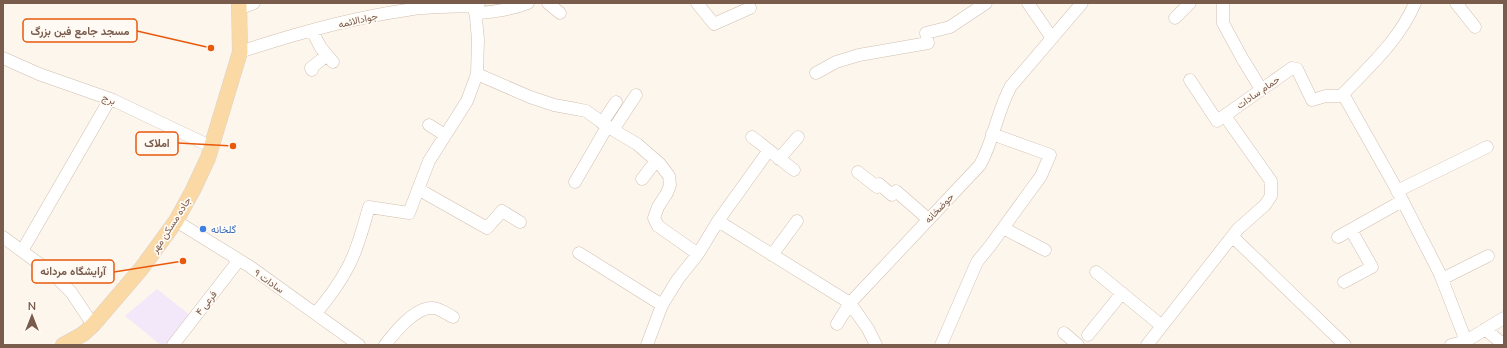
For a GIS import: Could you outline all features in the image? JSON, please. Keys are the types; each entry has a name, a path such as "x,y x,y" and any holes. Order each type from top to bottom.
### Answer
{"main road":[{"name":"جاده مسکن مهر","path":"63,345 83,334 93,325 141,269 176,220 193,190 212,147 240,52 239,6"}],"street":[{"path":"239,6 254,3"},
{"name":"جوادالائمه","path":"240,52 278,39 408,9 476,7 497,12 520,7 528,3"},
{"path":"548,3 560,13"},
{"path":"696,3 714,24 750,8"},
{"path":"816,73 836,62 859,55 928,43 926,33 950,27 986,3"},
{"path":"1028,3 1052,38"},
{"name":"حوضخانه","path":"837,324 850,303 980,165 988,152 992,134 1004,99 1011,86 1082,3"},
{"path":"1175,18 1190,3"},
{"path":"1223,3 1224,22 1242,58 1261,89"},
{"path":"1415,3 1397,34 1382,53 1342,94 1400,196 1442,279 1466,341"},
{"path":"1456,3 1475,27"},
{"path":"316,313 332,294 349,266 358,244 369,207 409,213 429,161 467,101 477,74 478,40 476,7"},
{"path":"312,31 321,48 330,59 310,68 312,70"},
{"name":"برج","path":"3,58 39,74 110,99 212,147"},
{"name":"حمام سادات","path":"1224,116 1292,68 1297,69 1312,100 1326,96 1340,96 1342,94"},
{"path":"477,74 530,97 554,105 576,108 586,112 607,127 637,144 656,161 669,176 670,185 654,218 658,226 698,254"},
{"path":"1148,345 1246,221 1265,205 1272,196 1271,181 1224,116 1217,121 1190,80"},
{"path":"607,127 636,95"},
{"path":"22,251 110,99"},
{"path":"575,182 607,127 616,102"},
{"path":"429,125 445,135"},
{"path":"941,345 977,262 1041,176 1050,154 992,134"},
{"path":"752,137 794,170"},
{"path":"779,159 798,137"},
{"path":"1338,237 1351,230 1400,196 1487,147"},
{"path":"647,345 662,305 678,279 698,254 718,221 769,150"},
{"path":"642,179 656,161"},
{"path":"858,172 877,187 880,184 892,195 896,191 928,219"},
{"path":"418,189 487,228 502,211 520,222"},
{"name":"سادات ۹","path":"176,220 239,260 316,313 359,345"},
{"path":"718,221 850,303 868,329 876,345"},
{"path":"772,255 797,221"},
{"path":"1003,228 1045,250"},
{"path":"1344,282 1372,267 1351,230"},
{"path":"3,237 53,274 71,292 93,325"},
{"path":"1233,237 1345,345"},
{"path":"578,253 662,305"},
{"path":"1442,279 1488,256"},
{"name":"فرعی ۴","path":"174,345 239,260"},
{"path":"1096,272 1162,326"},
{"path":"1088,335 1122,293"},
{"path":"385,345 391,331 424,309 433,308 453,317"},
{"path":"1451,345 1466,341 1504,318"},
{"path":"1485,329 1504,345"},
{"path":"1064,333 1078,345"}],"shaded area":[{"path":"157,289 191,316 169,345 161,345 125,316"}],"place":[{"name":"مسجد جامع فین بزرگ","path":"211,48"},
{"name":"املاک","path":"233,146"},
{"name":"گلخانه","path":"203,229"},
{"name":"آرایشگاه مردانه","path":"183,261"}]}
